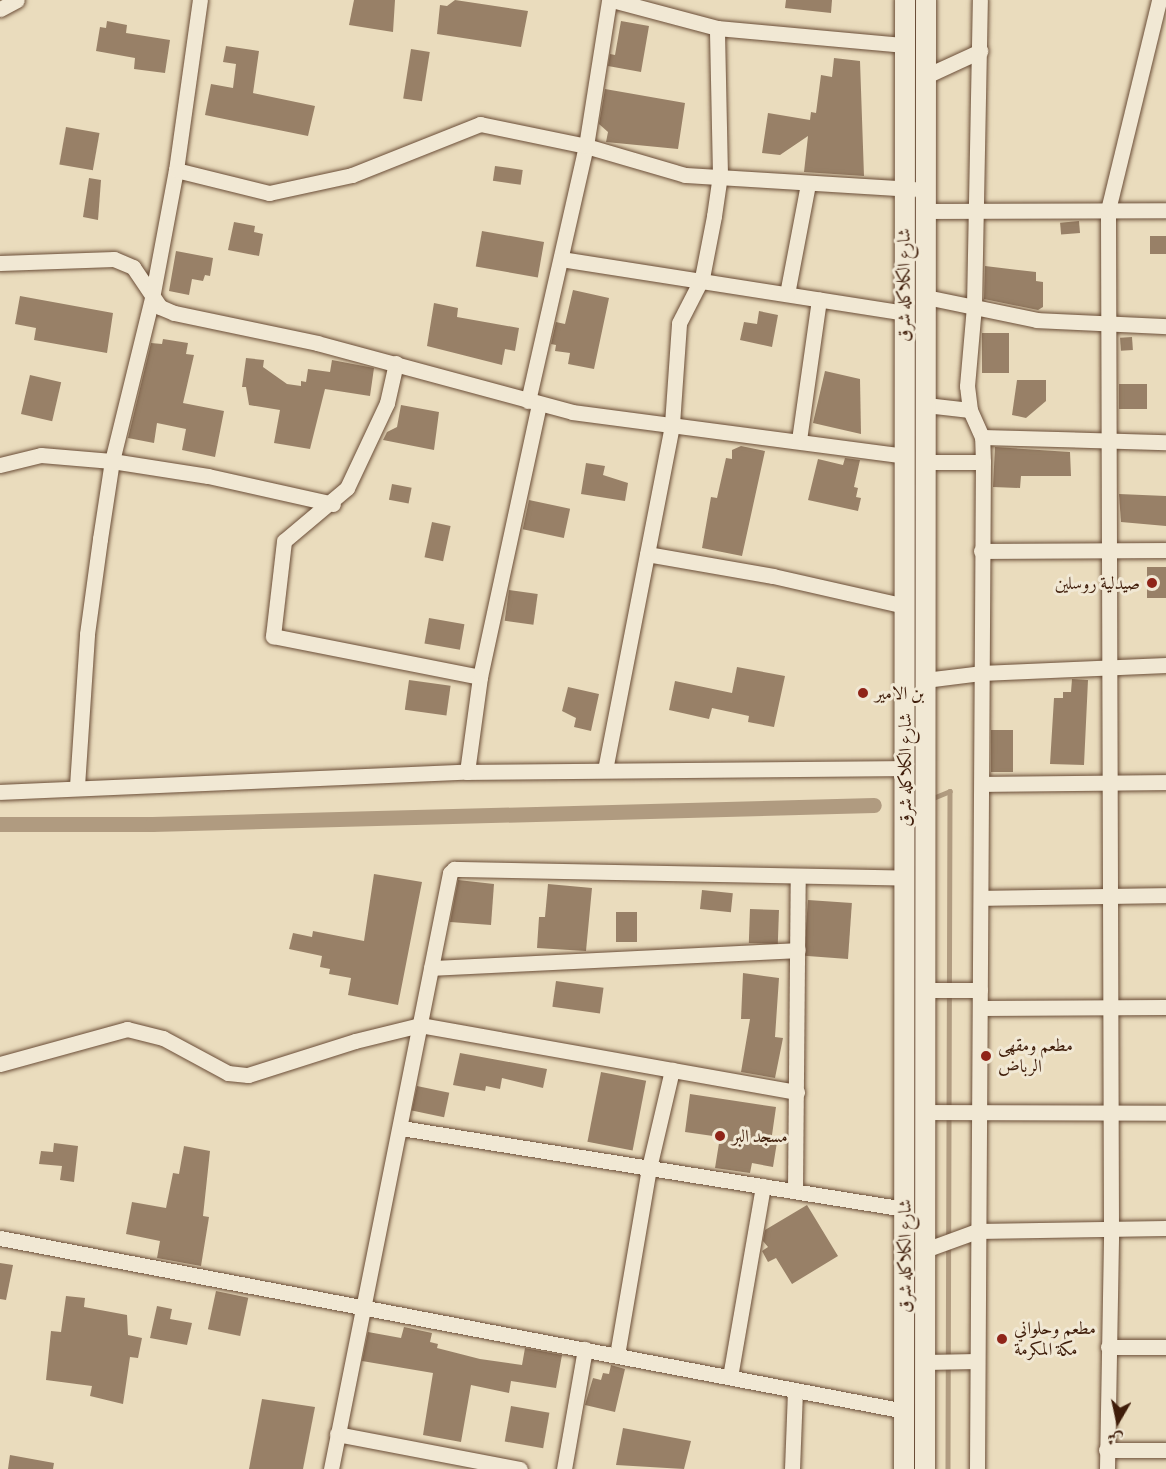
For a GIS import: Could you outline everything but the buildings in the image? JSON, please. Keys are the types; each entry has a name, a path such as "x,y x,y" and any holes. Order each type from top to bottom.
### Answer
{"street":[{"path":"0,9 17,0"},
{"path":"76,786 87,634 112,461 152,298 176,170 200,0"},
{"path":"467,772 480,677 561,259 586,146 611,0 717,28 905,45"},
{"name":"شارع الكلاكله شرق","path":"904,1469 905,0"},
{"name":"شارع الكلاكله شرق","path":"925,1469 926,0"},
{"path":"977,1469 983,462 982,437 970,410 967,386 974,306 980,0"},
{"path":"1107,1469 1111,1228 1110,668 1107,550 1111,442 1108,210 1159,0"},
{"path":"605,770 672,424 679,323 702,278 720,175 717,28"},
{"path":"926,76 980,51"},
{"path":"176,170 268,193 352,175 480,124 586,146 649,167 685,175 720,175 808,184 926,189"},
{"path":"787,294 808,184"},
{"path":"926,211 1166,210"},
{"path":"0,263 114,259 133,267 152,298 174,313 396,363 534,402 614,421 672,424 905,456"},
{"path":"561,259 702,278 905,313"},
{"path":"926,297 1037,320 1166,326"},
{"path":"799,440 819,299"},
{"path":"396,363 387,403 347,488 333,504 291,531 284,541 273,636 480,677"},
{"path":"926,405 970,410"},
{"path":"982,437 1166,442"},
{"path":"0,465 41,455 112,461 208,476 333,504"},
{"path":"926,462 983,462"},
{"path":"981,551 1166,550"},
{"path":"647,554 784,579 905,606"},
{"path":"925,680 981,673 1166,665"},
{"path":"0,792 76,786 467,772 905,768"},
{"path":"982,784 1166,782"},
{"path":"331,1469 362,1305 401,1128 446,879 454,869 905,878"},
{"path":"795,1191 798,876"},
{"path":"981,898 1166,895"},
{"path":"431,968 798,951"},
{"path":"925,990 980,990"},
{"path":"980,1008 1166,1007"},
{"path":"0,1064 127,1029 163,1038 228,1073 248,1075 354,1041 420,1025 797,1092"},
{"path":"617,1355 649,1168 672,1070"},
{"path":"925,1112 1166,1113"},
{"path":"401,1128 905,1209"},
{"path":"730,1377 763,1186"},
{"path":"925,1250 977,1231 1166,1228"},
{"path":"0,1238 362,1305 905,1411"},
{"path":"1108,1347 1166,1347"},
{"path":"564,1469 585,1349"},
{"path":"925,1362 977,1361"},
{"path":"792,1469 795,1390"},
{"path":"337,1434 520,1469"},
{"path":"1106,1450 1166,1450"}],"waterway":[{"path":"933,798 950,791 948,1469"},
{"path":"0,824 152,824 874,805"}],"place":[{"name":"صيدلية روسلين","path":"1152,583"},
{"name":"بن الامير","path":"863,693"},
{"name":"مطعم ومقهى الرباض","path":"986,1056"},
{"name":"مسجد البر","path":"720,1136"},
{"name":"مطعم وحلواني مكة المكرمة","path":"1002,1339"}]}
